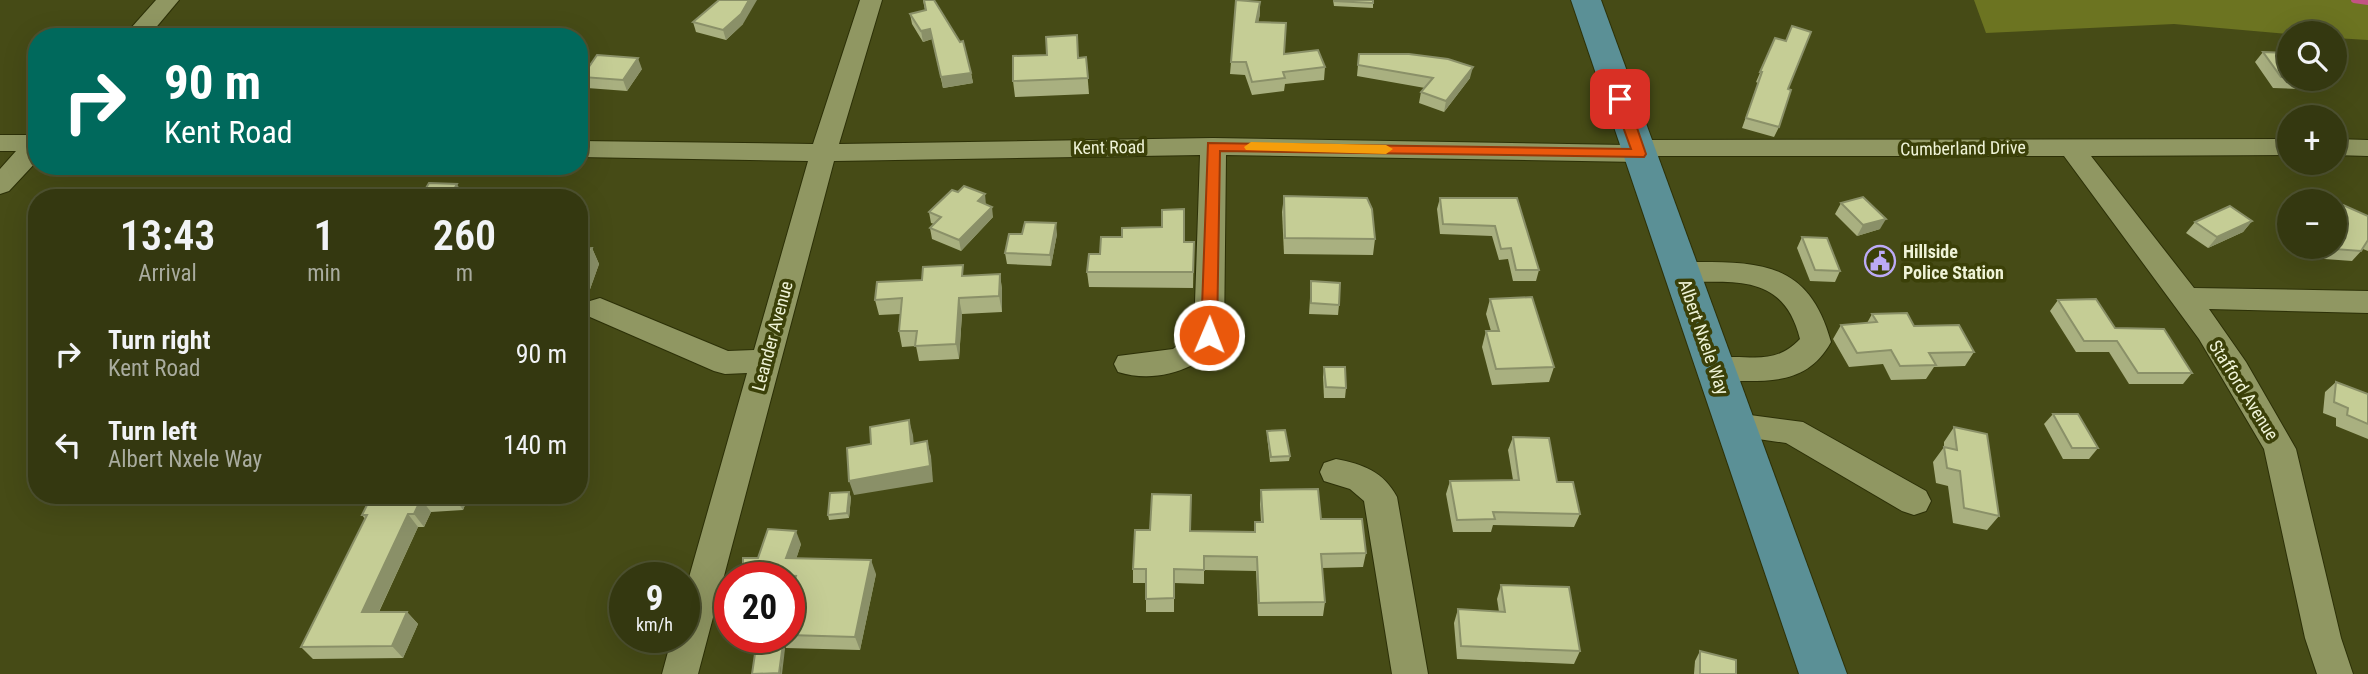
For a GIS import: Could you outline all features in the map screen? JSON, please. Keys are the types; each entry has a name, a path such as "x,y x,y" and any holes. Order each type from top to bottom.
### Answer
{"main road":[{"name":"Albert Nxele Way","path":"1586,0 1823,674"}],"street":[{"path":"143,28 168,0"},
{"name":"Leander Avenue","path":"680,674 823,153 871,0"},
{"path":"0,143 28,144"},
{"path":"1129,364 1185,359 1199,348 1209,335 1213,146"},
{"name":"Kent Road","path":"588,149 823,153 1213,146 1638,151"},
{"name":"Cumberland Drive","path":"1638,151 2070,146 2277,147"},
{"name":"Stafford Avenue","path":"2070,146 2186,298 2266,421 2280,449 2323,638 2335,674"},
{"path":"2347,148 2368,148"},
{"path":"0,185 28,154"},
{"path":"1681,272 1750,272 1782,286 1804,303 1813,319 1816,342 1802,357 1785,368 1716,369"},
{"path":"2186,298 2368,302"},
{"path":"600,309 725,363 765,361"},
{"path":"1735,425 1792,431 1914,500"},
{"path":"1336,472 1358,476 1370,483 1380,496 1410,674"}],"green space":[{"path":"1974,0 2368,0 2368,40 2347,39 2347,21 2277,21 2277,33 2174,24 1986,33"}],"building":[{"path":"719,0 749,0 741,14 723,30 693,22"},
{"path":"924,0 934,0 960,42 963,41 971,73 941,77 930,29 921,31 910,14 926,10"},
{"path":"1236,0 1260,2 1256,22 1286,23 1284,54 1318,50 1325,67 1283,72 1285,78 1252,82 1246,62 1231,62"},
{"path":"1373,0 1373,3 1334,1"},
{"path":"1792,26 1811,32 1788,89 1791,90 1779,127 1746,118 1760,72 1775,38 1786,41"},
{"path":"1077,35 1078,58 1086,57 1088,78 1013,81 1013,56 1047,55 1046,37"},
{"path":"2263,52 2277,53 2277,71"},
{"path":"1359,54 1409,54 1448,59 1473,67 1446,101 1421,92 1433,78 1358,65"},
{"path":"597,55 638,58 623,80 588,77 588,68"},
{"path":"429,183 457,184 454,189 425,189"},
{"path":"964,186 985,194 978,201 992,207 959,240 930,228 941,217 929,212 952,190 958,192"},
{"path":"1284,196 1367,198 1372,209 1375,239 1285,238"},
{"path":"1863,197 1886,219 1863,225 1841,203"},
{"path":"1440,198 1517,198 1539,270 1516,270 1511,248 1501,249 1495,226 1443,224"},
{"path":"2230,206 2252,221 2217,237 2195,222"},
{"path":"2347,207 2368,216 2368,240 2361,251 2347,250"},
{"path":"1184,209 1184,242 1194,242 1193,272 1087,272 1089,254 1100,254 1101,237 1122,237 1122,228 1162,227 1162,210"},
{"path":"1025,222 1056,223 1050,255 1005,253 1009,234 1022,234"},
{"path":"1802,237 1827,238 1840,271 1815,270"},
{"path":"963,265 962,276 1000,274 999,296 959,298 956,344 915,346 917,331 899,331 902,298 875,300 877,282 922,280 923,267"},
{"path":"1311,281 1340,283 1339,305 1311,303"},
{"path":"1532,297 1554,367 1496,369 1486,331 1499,331 1490,299"},
{"path":"2096,299 2115,328 2164,329 2192,373 2138,373 2117,341 2084,341 2058,300"},
{"path":"1907,313 1914,326 1959,325 1974,352 1929,353 1936,365 1900,366 1891,350 1857,353 1841,325 1877,322 1872,314"},
{"path":"1324,367 1345,367 1346,388 1326,387"},
{"path":"2336,382 2368,394 2368,424 2347,415 2348,408 2334,402"},
{"path":"2053,414 2078,414 2098,448 2072,448"},
{"path":"909,420 911,444 927,441 930,466 849,481 847,448 871,444 870,427"},
{"path":"1954,427 1987,434 1999,516 1964,508 1960,471 1947,468 1944,447 1957,450"},
{"path":"1285,430 1290,456 1271,457 1267,431"},
{"path":"1513,437 1549,438 1557,482 1573,482 1580,514 1493,512 1495,519 1457,520 1450,481 1519,480"},
{"path":"1318,489 1321,519 1362,519 1366,553 1321,554 1325,602 1259,603 1257,557 1204,556 1204,570 1174,569 1174,598 1146,599 1146,569 1133,569 1135,530 1150,530 1152,494 1191,495 1190,531 1255,532 1255,522 1263,522 1261,490"},
{"path":"849,492 847,513 828,515 830,493"},
{"path":"368,504 419,504 414,514 408,514 362,612 407,612 392,646 301,647 367,515 362,515"},
{"path":"768,529 796,531 786,558 871,560 855,637 805,635 805,562 743,562 743,558 758,558"},
{"path":"1501,585 1569,587 1580,651 1461,646 1458,609 1505,612"},
{"path":"1700,651 1736,660 1736,674 1700,674"},
{"path":"755,653 782,653 779,673 752,674"}],"waterway":[{"path":"2354,0 2368,2"}],"slow traffic":[{"path":"1251,147 1386,149"}],"place":[{"name":"Hillside Police Station","path":"1880,261"}],"route":[{"path":"1209,335 1213,146 1639,154 1620,99"}]}
